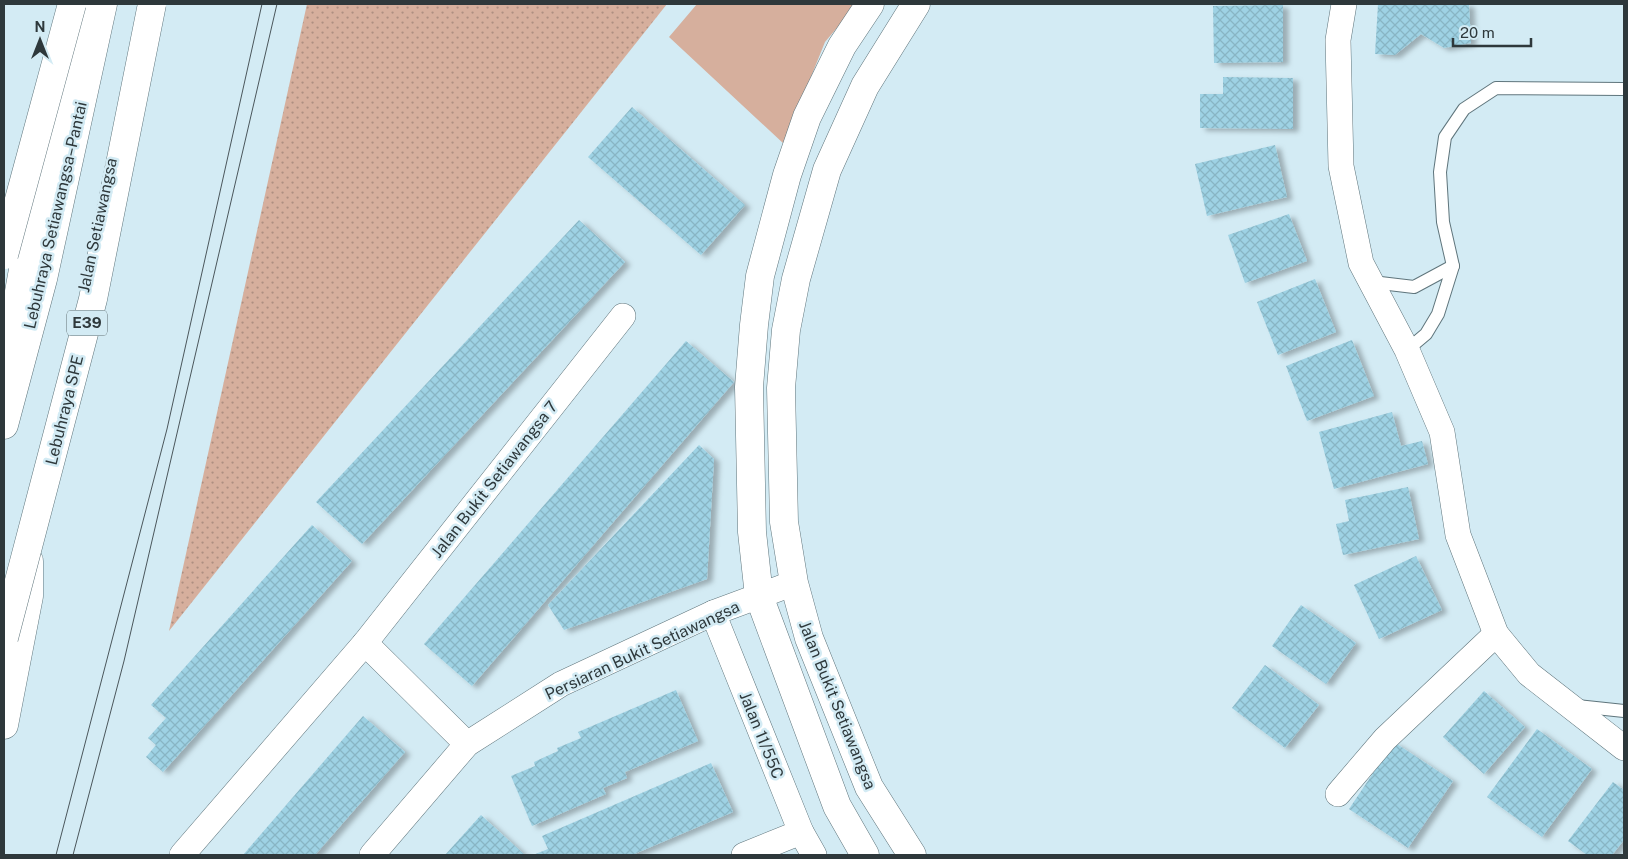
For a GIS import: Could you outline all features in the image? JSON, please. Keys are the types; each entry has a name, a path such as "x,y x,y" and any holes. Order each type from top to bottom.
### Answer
{"main road":[{"path":"4,255 72,4"},
{"path":"4,375 43,159 88,4"},
{"name":"Lebuhraya Setiawangsa–Pantai","path":"4,425 43,279 103,4"},
{"name":"Jalan Setiawangsa","path":"4,589 30,497 94,246 143,4"},
{"name":"Lebuhraya SPE","path":"4,638 93,299 152,4"},
{"path":"94,246 156,4"},
{"name":"Jalan Bukit Setiawangsa","path":"865,855 837,806 759,596 752,532 749,387 760,276 787,175 807,117 842,46 870,4"},
{"name":"Jalan Bukit Setiawangsa","path":"912,855 869,788 809,638 794,583 784,522 782,388 786,330 796,279 827,170 865,86 916,4"},
{"path":"4,213 43,159"},
{"path":"4,724 29,596 30,497"}],"street":[{"path":"1344,4 1338,40 1342,166 1361,264 1407,350 1442,432 1458,534 1496,634 1529,674 1624,748"},
{"name":"Jalan Bukit Setiawangsa 7","path":"182,855 365,643 623,316"},
{"name":"Persiaran Bukit Setiawangsa","path":"372,855 468,744 561,684 713,613 794,583"},
{"name":"Jalan 11/55C","path":"713,613 800,832 814,855"},
{"path":"1338,794 1385,739 1496,634"},
{"path":"365,643 468,744"},
{"path":"744,855 800,832"}],"lane":[{"path":"1407,350 1426,334 1438,314 1453,266 1443,222 1440,172 1445,137 1464,109 1496,88 1624,89"},
{"path":"1372,282 1414,287 1453,266"},
{"path":"1570,706 1624,711"}],"shaded area":[{"path":"307,4 667,4 169,631"},
{"path":"697,4 857,4 825,42 784,144 669,37"}],"building":[{"path":"1378,4 1469,4 1471,43 1444,48 1421,34 1395,55 1375,54"},
{"path":"1283,5 1283,62 1214,63 1213,6"},
{"path":"1223,77 1293,78 1293,129 1200,128 1200,94 1223,94"},
{"path":"632,107 745,205 701,255 588,157"},
{"path":"1275,145 1287,197 1207,216 1195,164"},
{"path":"1289,214 1307,261 1245,283 1228,235"},
{"path":"579,220 625,262 362,544 316,502"},
{"path":"1315,279 1336,332 1278,355 1257,302"},
{"path":"1352,340 1374,396 1307,421 1286,366"},
{"path":"686,341 734,382 472,686 424,644"},
{"path":"1392,412 1401,446 1422,441 1428,464 1334,489 1319,432"},
{"path":"699,445 714,459 707,579 564,630 548,605"},
{"path":"1408,487 1419,539 1343,555 1336,524 1349,521 1345,500"},
{"path":"312,525 352,561 163,772 146,757 156,745 148,738 166,718 151,705"},
{"path":"1416,556 1442,610 1379,639 1354,585"},
{"path":"1301,605 1356,643 1326,684 1272,646"},
{"path":"1265,665 1319,705 1285,748 1232,708"},
{"path":"676,690 698,741 625,772 627,778 603,788 606,794 532,826 511,776 535,766 534,762 558,751 557,748 581,738 578,732"},
{"path":"1484,691 1525,727 1484,774 1443,737"},
{"path":"363,716 405,752 315,855 243,855"},
{"path":"1537,729 1592,769 1542,837 1487,797"},
{"path":"1394,742 1453,781 1408,848 1349,809"},
{"path":"711,763 733,812 632,855 533,855 548,849 542,836"},
{"path":"1613,782 1624,790 1624,840 1612,855 1587,855 1568,841"},
{"path":"481,815 524,854 445,855"}],"tram line":[{"path":"56,855 167,429 262,4"},
{"path":"73,855 124,661 277,4"}]}
